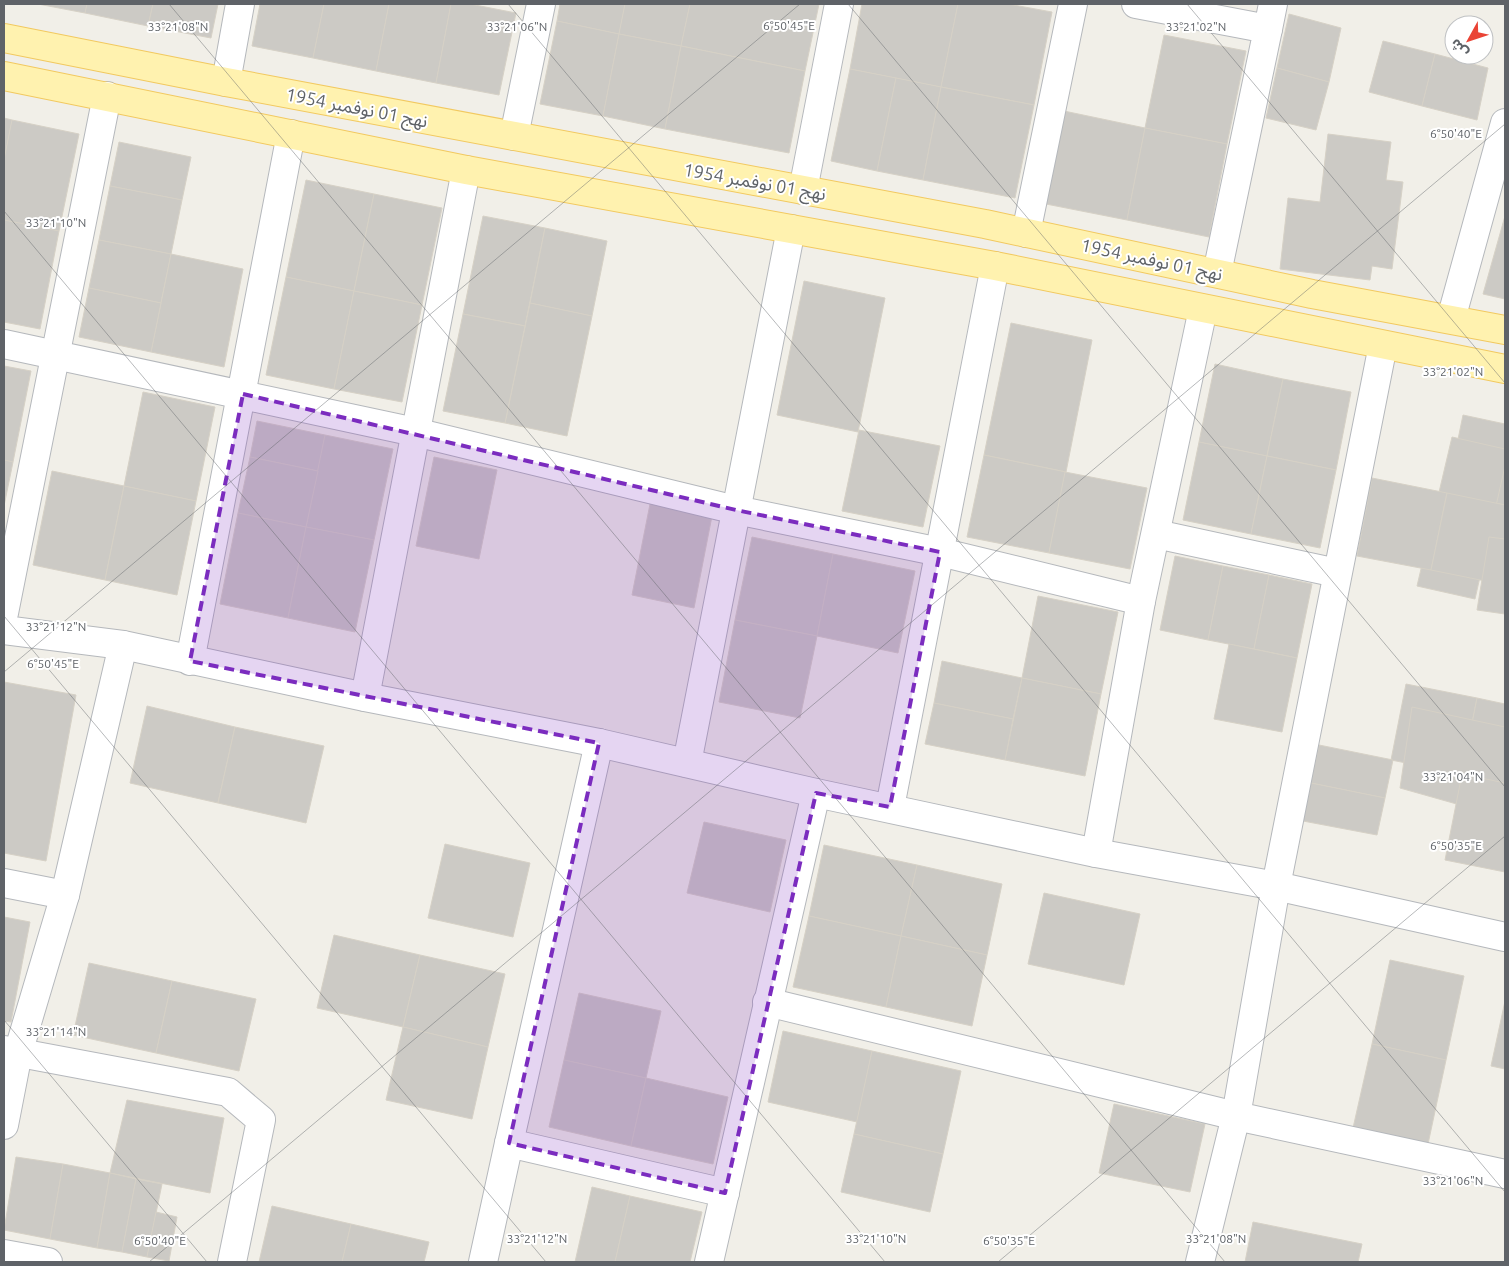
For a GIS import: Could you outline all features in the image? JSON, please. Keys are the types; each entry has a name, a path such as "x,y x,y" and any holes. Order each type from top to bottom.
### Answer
{"main road":[{"name":"نهج 01 نوفمبر 1954","path":"4,38 226,82 1026,233 1312,294 1505,330"},
{"path":"4,76 466,170 995,266 1505,368"}],"street":[{"path":"226,82 240,4"},
{"path":"514,136 541,4"},
{"path":"803,190 839,4"},
{"path":"1026,233 1073,4"},
{"path":"1136,4 1271,17 1217,273"},
{"path":"4,613 107,96"},
{"path":"1451,319 1505,123"},
{"path":"190,661 243,394 291,134"},
{"path":"365,697 466,170"},
{"path":"687,763 791,229"},
{"path":"890,807 995,266"},
{"path":"1096,853 1141,601 1203,308"},
{"path":"4,344 415,432 736,510 940,552 1141,601"},
{"path":"1200,1262 1236,1116 1276,886 1384,345"},
{"path":"1156,534 1337,573"},
{"path":"4,630 123,645 190,661 599,743 816,794 890,807 1096,853 1276,886 1505,938"},
{"path":"4,1125 11,1052 65,895 123,645"},
{"path":"483,1262 599,743"},
{"path":"709,1262 816,794"},
{"path":"4,883 65,895"},
{"path":"767,1002 1236,1116 1505,1174"},
{"path":"11,1052 228,1092 262,1120 232,1262"},
{"path":"509,1143 725,1193"},
{"path":"4,1254 48,1262"}],"highlighted area":[{"path":"243,394 736,510 940,552 890,807 816,793 725,1193 509,1143 599,743 190,661"}],"building":[{"path":"38,4 87,4 85,13"},
{"path":"87,4 153,4 148,26 85,13"},
{"path":"153,4 218,4 211,38 148,26"},
{"path":"260,4 324,4 313,58 252,46"},
{"path":"324,4 389,4 376,71 313,58"},
{"path":"389,4 451,4 436,83 376,71"},
{"path":"451,4 470,4 516,13 499,95 436,83"},
{"path":"560,4 625,4 619,34 557,21"},
{"path":"625,4 690,4 681,46 619,34"},
{"path":"690,4 819,4 805,71 681,46"},
{"path":"862,4 958,4 941,87 850,69"},
{"path":"958,4 1008,4 1052,12 1034,105 941,87"},
{"path":"1289,14 1341,28 1329,82 1277,68"},
{"path":"557,21 619,34 603,116 540,104"},
{"path":"619,34 681,46 665,129 603,116"},
{"path":"1164,35 1246,51 1227,144 1145,128"},
{"path":"1383,41 1435,54 1422,106 1369,92"},
{"path":"681,46 805,71 789,153 665,129"},
{"path":"1435,54 1444,56 1444,65 1477,65 1488,68 1477,120 1422,106"},
{"path":"1277,68 1329,82 1316,130 1266,118"},
{"path":"850,69 896,78 877,171 831,161"},
{"path":"896,78 941,87 923,180 877,171"},
{"path":"941,87 1034,105 1015,198 923,180"},
{"path":"1064,111 1145,128 1127,220 1046,204"},
{"path":"4,118 12,120 4,160"},
{"path":"12,120 79,134 59,231 4,220 4,160"},
{"path":"1145,128 1227,144 1209,237 1127,220"},
{"path":"1328,134 1391,142 1386,180 1403,182 1392,269 1372,266 1370,280 1280,269 1288,198 1320,202"},
{"path":"119,142 191,157 182,200 110,186"},
{"path":"306,180 374,194 354,291 286,277"},
{"path":"110,186 182,200 171,254 99,240"},
{"path":"374,194 442,208 422,305 354,291"},
{"path":"483,216 545,228 525,326 463,314"},
{"path":"1505,216 1505,299 1483,294"},
{"path":"4,220 59,231 40,329 4,322"},
{"path":"545,228 607,241 592,316 530,303"},
{"path":"99,240 171,254 161,303 89,288"},
{"path":"171,254 243,269 224,367 151,352"},
{"path":"286,277 354,291 334,389 266,375"},
{"path":"804,281 885,298 858,432 777,415"},
{"path":"89,288 161,303 151,352 79,337"},
{"path":"354,291 422,305 402,402 334,389"},
{"path":"530,303 592,316 567,436 505,423"},
{"path":"463,314 525,326 505,423 443,411"},
{"path":"1011,323 1092,340 1066,472 984,455"},
{"path":"1215,364 1283,379 1267,456 1199,442"},
{"path":"4,366 31,371 13,462 4,460"},
{"path":"1283,379 1351,392 1336,470 1267,456"},
{"path":"143,392 215,407 196,501 124,486"},
{"path":"1463,415 1505,424 1505,505 1447,493"},
{"path":"257,421 325,435 318,471 250,457"},
{"path":"859,430 940,446 923,527 842,511"},
{"path":"325,435 393,449 374,540 306,527"},
{"path":"1452,437 1505,449 1505,466 1475,599 1417,586"},
{"path":"1199,442 1267,456 1251,534 1183,520"},
{"path":"984,455 1066,472 1049,553 967,537"},
{"path":"1267,456 1336,470 1320,548 1251,534"},
{"path":"250,457 318,471 306,527 238,513"},
{"path":"434,457 497,470 479,559 416,546"},
{"path":"4,460 13,462 4,506"},
{"path":"52,471 124,486 105,580 33,565"},
{"path":"1065,472 1147,488 1130,569 1049,553"},
{"path":"1372,478 1447,493 1431,570 1357,556"},
{"path":"124,486 196,501 177,595 105,580"},
{"path":"1447,493 1505,505 1505,585 1431,570"},
{"path":"650,504 712,516 694,608 632,595"},
{"path":"238,513 306,527 288,618 220,604"},
{"path":"306,527 374,540 355,632 288,618"},
{"path":"752,537 833,554 817,636 735,620"},
{"path":"1489,537 1505,539 1505,614 1477,610"},
{"path":"833,554 915,571 898,653 817,636"},
{"path":"1175,556 1223,566 1208,640 1160,630"},
{"path":"1223,566 1269,575 1254,649 1208,640"},
{"path":"1269,575 1312,584 1297,658 1254,649"},
{"path":"1038,596 1118,612 1101,694 1022,678"},
{"path":"735,620 817,636 800,718 719,702"},
{"path":"1229,644 1297,658 1282,732 1214,719"},
{"path":"942,661 1022,678 1013,719 934,703"},
{"path":"1022,678 1101,694 1085,776 1005,760"},
{"path":"4,682 76,695 46,861 4,853"},
{"path":"1406,684 1477,698 1462,774 1391,760"},
{"path":"1477,698 1505,704 1505,783 1462,774"},
{"path":"934,703 1013,719 1005,760 925,744"},
{"path":"147,706 235,727 218,803 130,783"},
{"path":"1412,707 1505,727 1505,786 1499,816 1400,788"},
{"path":"235,727 324,746 306,823 218,803"},
{"path":"1319,745 1393,760 1385,798 1311,783"},
{"path":"1462,774 1505,783 1505,872 1445,860"},
{"path":"1311,783 1385,798 1377,835 1303,821"},
{"path":"704,822 786,840 770,912 687,893"},
{"path":"445,844 530,863 513,937 428,918"},
{"path":"824,845 917,865 901,936 809,916"},
{"path":"917,865 1002,884 987,955 901,936"},
{"path":"1044,893 1140,914 1124,985 1028,964"},
{"path":"809,916 901,936 886,1007 793,987"},
{"path":"4,917 30,922 11,1022 4,1021"},
{"path":"334,935 420,955 403,1027 317,1008"},
{"path":"901,936 987,955 972,1026 886,1007"},
{"path":"420,955 505,974 488,1047 403,1027"},
{"path":"1390,960 1464,976 1446,1060 1372,1044"},
{"path":"89,963 172,981 156,1053 73,1035"},
{"path":"172,981 256,999 239,1071 156,1053"},
{"path":"579,993 661,1011 646,1078 564,1060"},
{"path":"1505,1001 1505,1069 1491,1066"},
{"path":"403,1027 488,1047 472,1119 386,1100"},
{"path":"783,1031 872,1051 857,1122 768,1102"},
{"path":"1372,1044 1446,1060 1428,1144 1353,1128"},
{"path":"872,1051 961,1071 943,1154 854,1134"},
{"path":"564,1060 646,1078 631,1146 549,1127"},
{"path":"646,1078 728,1097 713,1164 631,1146"},
{"path":"127,1100 224,1118 210,1193 110,1173"},
{"path":"1114,1104 1205,1124 1190,1192 1099,1173"},
{"path":"854,1134 943,1154 930,1212 841,1192"},
{"path":"16,1157 63,1164 50,1239 4,1230"},
{"path":"63,1164 110,1173 97,1248 50,1239"},
{"path":"110,1173 136,1179 122,1252 97,1248"},
{"path":"136,1179 162,1184 147,1257 122,1252"},
{"path":"592,1187 630,1196 615,1262 575,1262"},
{"path":"630,1196 702,1212 690,1262 615,1262"},
{"path":"272,1206 351,1224 342,1262 259,1262"},
{"path":"156,1212 177,1217 169,1261 147,1257"},
{"path":"1253,1222 1362,1244 1358,1262 1245,1262"},
{"path":"351,1224 429,1242 424,1262 342,1262"}]}
